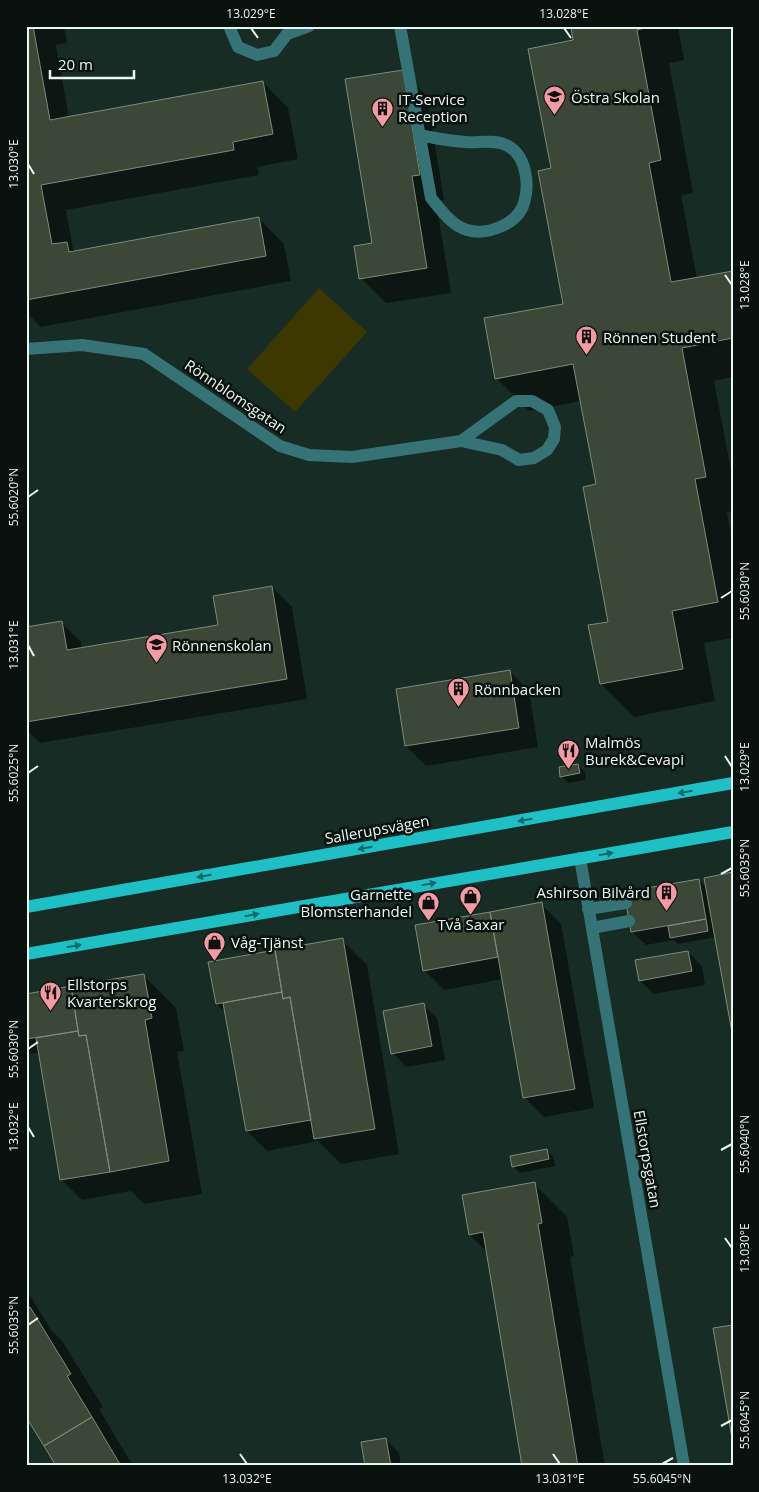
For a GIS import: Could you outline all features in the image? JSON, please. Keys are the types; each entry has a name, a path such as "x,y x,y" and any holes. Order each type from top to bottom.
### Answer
{"main road":[{"name":"Sallerupsvägen","path":"26,907 733,784"},
{"path":"26,954 733,832"}],"street":[{"path":"229,26 238,47 257,55 274,51 287,30 309,26"},
{"path":"400,26 419,136 430,198 450,220 467,230 489,232 509,222 524,204 528,184 522,160 507,145 419,136"},
{"name":"Rönnblomsgatan","path":"26,349 82,345 144,354 280,446 309,455 352,457 461,441 502,450 519,460 534,458 547,450 554,439 555,428 548,410 532,400 516,401 461,441"},
{"name":"Ellstorpsgatan","path":"580,858 684,1466"},
{"path":"588,909 626,903"},
{"path":"592,928 629,921"}],"shaded area":[{"path":"319,288 367,332 295,412 247,369"}],"building":[{"path":"26,26 33,26 50,120 263,81 273,134 233,142 234,150 41,185 52,244 67,242 69,252 259,217 266,256 26,300"},
{"name":"Rönnen Student","path":"571,26 652,26 637,30 661,160 649,163 671,282 733,271 733,338 682,348 706,477 695,479 718,602 672,611 683,669 600,684 588,625 608,622 583,487 596,484 573,364 495,379 484,318 563,304 538,171 551,168 528,49 573,40"},
{"name":"IT-Service Reception","path":"403,70 420,175 412,176 427,268 359,279 354,246 372,243 345,79"},
{"name":"Rönnenskolan","path":"272,586 287,679 26,722 26,627 62,621 67,650 218,625 213,596"},
{"name":"Rönnbacken","path":"510,670 519,728 405,746 396,689"},
{"name":"Malmös Burek&Cevapi","path":"578,764 580,773 560,777 559,767"},
{"path":"733,872 733,1038 704,878"},
{"name":"Ashirson Bilvård","path":"699,879 706,919 631,932 624,892"},
{"path":"542,902 575,1089 523,1098 490,912"},
{"path":"490,912 498,957 423,971 415,925"},
{"path":"706,919 708,931 670,938 668,926"},
{"path":"343,938 375,1129 314,1139 290,997 283,999 275,950"},
{"path":"275,950 282,992 216,1004 208,962"},
{"path":"688,951 692,971 639,981 635,960"},
{"path":"144,974 152,1018 145,1020 169,1161 110,1172 86,1035 79,1036 71,986"},
{"name":"Ellstorps Kvarterskrog","path":"71,986 78,1031 26,1039 26,994"},
{"path":"282,992 283,999 290,997 311,1120 246,1131 223,1003"},
{"path":"424,1003 432,1046 391,1054 383,1011"},
{"path":"78,1031 79,1036 86,1035 110,1172 60,1180 36,1038"},
{"path":"547,1149 549,1159 512,1167 510,1156"},
{"path":"535,1182 542,1223 538,1224 578,1466 522,1466 483,1232 469,1235 462,1195"},
{"path":"30,1307 71,1374 67,1376 92,1417 44,1446 26,1417 26,1308"},
{"path":"733,1325 733,1444 713,1328"},
{"path":"92,1417 121,1466 56,1466 44,1446"},
{"path":"386,1438 391,1466 365,1466 361,1442"}],"place":[{"name":"Östra Skolan","path":"555,116"},
{"name":"IT-Service Reception","path":"382,127"},
{"name":"Rönnen Student","path":"587,356"},
{"name":"Rönnenskolan","path":"156,664"},
{"name":"Rönnbacken","path":"458,708"},
{"name":"Malmös Burek&Cevapi","path":"569,770"},
{"name":"Ashirson Bilvård","path":"666,911"},
{"name":"Två Saxar","path":"471,915"},
{"name":"Garnette Blomsterhandel","path":"428,922"},
{"name":"Våg-Tjänst","path":"215,961"},
{"name":"Ellstorps Kvarterskrog","path":"51,1012"}]}
